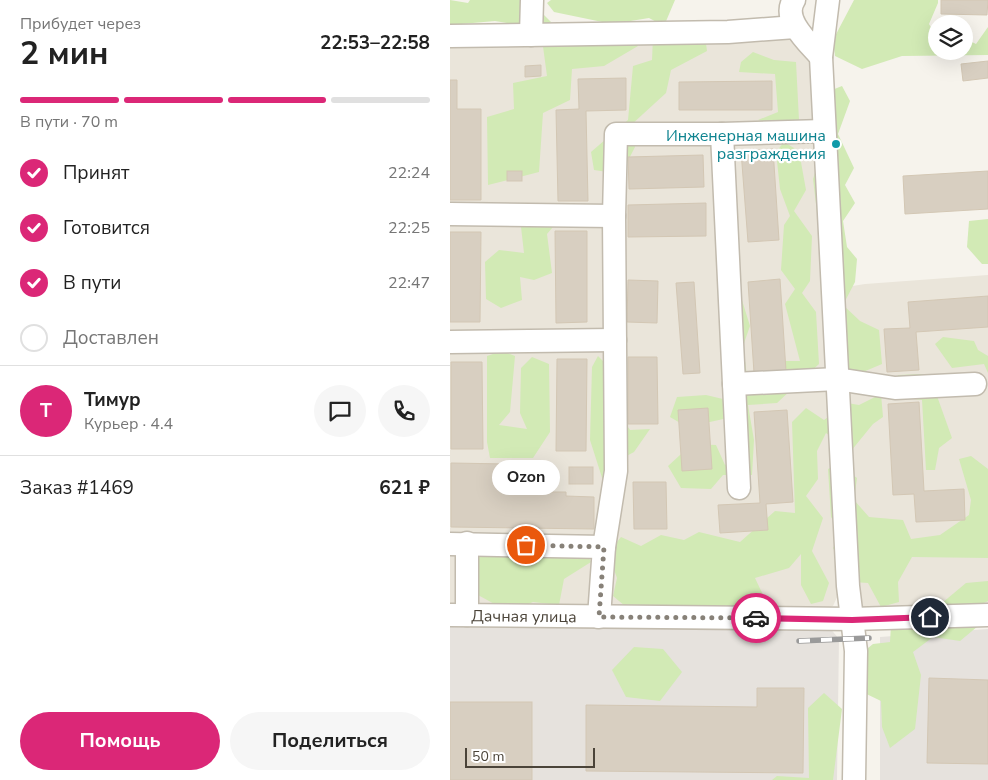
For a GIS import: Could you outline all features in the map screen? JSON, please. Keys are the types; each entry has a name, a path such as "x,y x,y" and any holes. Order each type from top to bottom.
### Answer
{"street":[{"path":"531,35 532,0"},
{"path":"794,0 790,5 791,17 795,27 821,57"},
{"path":"828,0 821,57 848,586 856,651 854,780"},
{"path":"450,36 728,32 795,27"},
{"path":"599,617 604,547 616,471 614,216 616,134 722,134 824,131"},
{"path":"722,134 739,488"},
{"path":"450,214 614,216"},
{"path":"450,342 615,340"},
{"path":"734,384 837,379 895,388 975,384"},
{"path":"458,615 459,544 604,547"},
{"name":"Дачная улица","path":"458,615 852,620 988,615"}],"shaded area":[{"path":"785,36 804,45 813,60 840,591 833,606 821,611 450,607 450,43"},
{"path":"988,275 988,608 876,613 860,605 840,288 865,284"},
{"path":"450,623 829,627 839,639 837,780 450,780"},
{"path":"988,629 988,780 880,780 880,637"}],"green space":[{"path":"450,0 468,3 470,0 529,0 551,22 536,28 495,21 450,25"},
{"path":"551,0 675,0 664,26 649,18 612,24 554,12 547,3"},
{"path":"854,0 938,0 933,15 928,15 928,56 902,56 862,69 835,56 833,40"},
{"path":"988,27 988,55 973,55 973,42 976,44"},
{"path":"634,36 638,46 604,66 572,69 570,100 543,113 539,172 488,185 487,117 514,109 513,83 547,76 542,39"},
{"path":"705,36 707,51 671,70 666,93 631,125 635,147 621,174 594,170 591,152 628,120 633,66 652,60 653,37"},
{"path":"753,52 774,60 796,62 799,120 787,127 758,120 778,112 775,74 739,72 741,62"},
{"path":"842,86 850,101 838,134 854,168 845,185 855,203 843,221 847,247 857,259 855,282 843,305 860,321 879,330 882,364 856,375 834,355 813,179 822,152 810,141 832,90"},
{"path":"784,142 799,151 806,190 794,211 812,236 810,281 802,293 816,312 819,364 777,403 748,405 754,440 752,475 723,475 711,489 681,488 668,466 692,444 716,445 725,465 741,457 728,418 687,427 670,417 677,397 706,395 723,399 726,368 741,297 750,326 743,346 747,376 773,361 800,361 785,304 795,289 781,270 784,225 790,216 780,189 776,152"},
{"path":"546,208 558,221 547,234 552,273 534,280 520,277 522,300 501,308 486,299 485,262 499,250 524,253 521,227"},
{"path":"988,219 988,264 982,264 967,247 969,221"},
{"path":"943,337 974,341 978,350 988,356 988,373 984,364 952,368 935,344"},
{"path":"502,351 515,356 510,412 499,425 527,429 520,413 521,368 532,357 549,364 550,432 533,458 490,458 487,442 487,356"},
{"path":"598,356 609,367 606,395 630,430 650,429 634,452 621,459 627,480 620,498 605,487 590,440 592,367"},
{"path":"923,374 937,396 952,438 939,448 935,470 926,470 922,400 896,397 898,375"},
{"path":"881,394 883,417 873,424 851,451 826,433 817,451 818,479 806,496 823,518 812,551 829,583 823,601 811,604 801,585 801,554 789,568 755,578 765,599 754,607 625,606 613,596 617,578 608,553 621,537 641,546 661,535 684,540 699,532 740,542 775,511 795,513 792,422 806,408 824,420 847,403 859,405"},
{"path":"971,456 988,469 988,558 912,557 898,582 899,602 881,607 868,583 853,582 833,548 842,533 831,517 828,469 838,464 857,478 854,500 869,517 903,520 911,539 940,535 969,515 971,500 959,459"},
{"path":"578,536 591,562 564,579 559,605 533,602 509,612 478,595 473,554"},
{"path":"988,581 988,601 974,608 984,621 960,641 933,637 913,652 921,675 915,729 890,748 882,727 881,701 854,688 852,661 873,644 890,642 891,625 929,624 942,603 966,583"},
{"path":"634,647 663,649 682,672 660,701 626,697 612,670"},
{"path":"824,693 842,709 833,780 772,780 777,776 809,778 808,708"}],"building":[{"path":"941,0 988,0 987,15 941,14"},
{"path":"988,61 988,78 963,81 961,64"},
{"path":"541,65 541,76 525,77 525,66"},
{"path":"626,78 626,110 586,111 588,201 558,201 556,110 579,109 578,79"},
{"path":"450,80 457,80 457,109 481,109 481,200 450,200"},
{"path":"772,81 772,110 679,110 679,82"},
{"path":"773,149 779,240 748,242 741,151"},
{"path":"703,155 704,187 629,189 628,157"},
{"path":"507,171 522,171 522,181 507,181"},
{"path":"988,171 988,209 905,214 903,176"},
{"path":"706,203 706,236 628,237 628,205"},
{"path":"555,231 587,231 587,322 556,323"},
{"path":"450,232 481,232 480,322 450,322"},
{"path":"780,279 786,371 754,373 748,282"},
{"path":"628,280 658,281 657,323 627,322"},
{"path":"694,282 700,373 683,374 676,283"},
{"path":"988,296 988,327 916,332 919,370 887,372 884,329 910,328 908,302"},
{"path":"628,357 657,357 658,424 628,424"},
{"path":"557,359 587,359 586,451 556,451"},
{"path":"451,362 482,362 483,449 451,449"},
{"path":"919,402 924,491 964,489 965,520 916,522 914,494 893,495 888,404"},
{"path":"708,408 712,469 682,471 678,410"},
{"path":"787,410 793,502 766,504 768,530 720,533 718,505 760,503 754,412"},
{"path":"451,463 507,464 507,481 537,481 537,486 545,486 545,492 566,492 566,496 594,497 594,529 451,527"},
{"path":"569,467 593,467 593,484 569,484"},
{"path":"633,482 666,482 667,529 634,529"},
{"path":"929,678 988,680 988,764 927,763"},
{"path":"757,688 804,688 803,773 586,771 586,705 757,707"},
{"path":"450,702 532,702 532,780 450,780"}],"railway":[{"path":"799,641 869,638"}],"way so far":[{"path":"526,545 604,547 599,617 756,618"}],"place":[{"name":"Инженерная машина разграждения","path":"836,144"},
{"name":"Ozon","path":"526,545"}],"route":[{"path":"756,618 852,620 930,617"}]}
